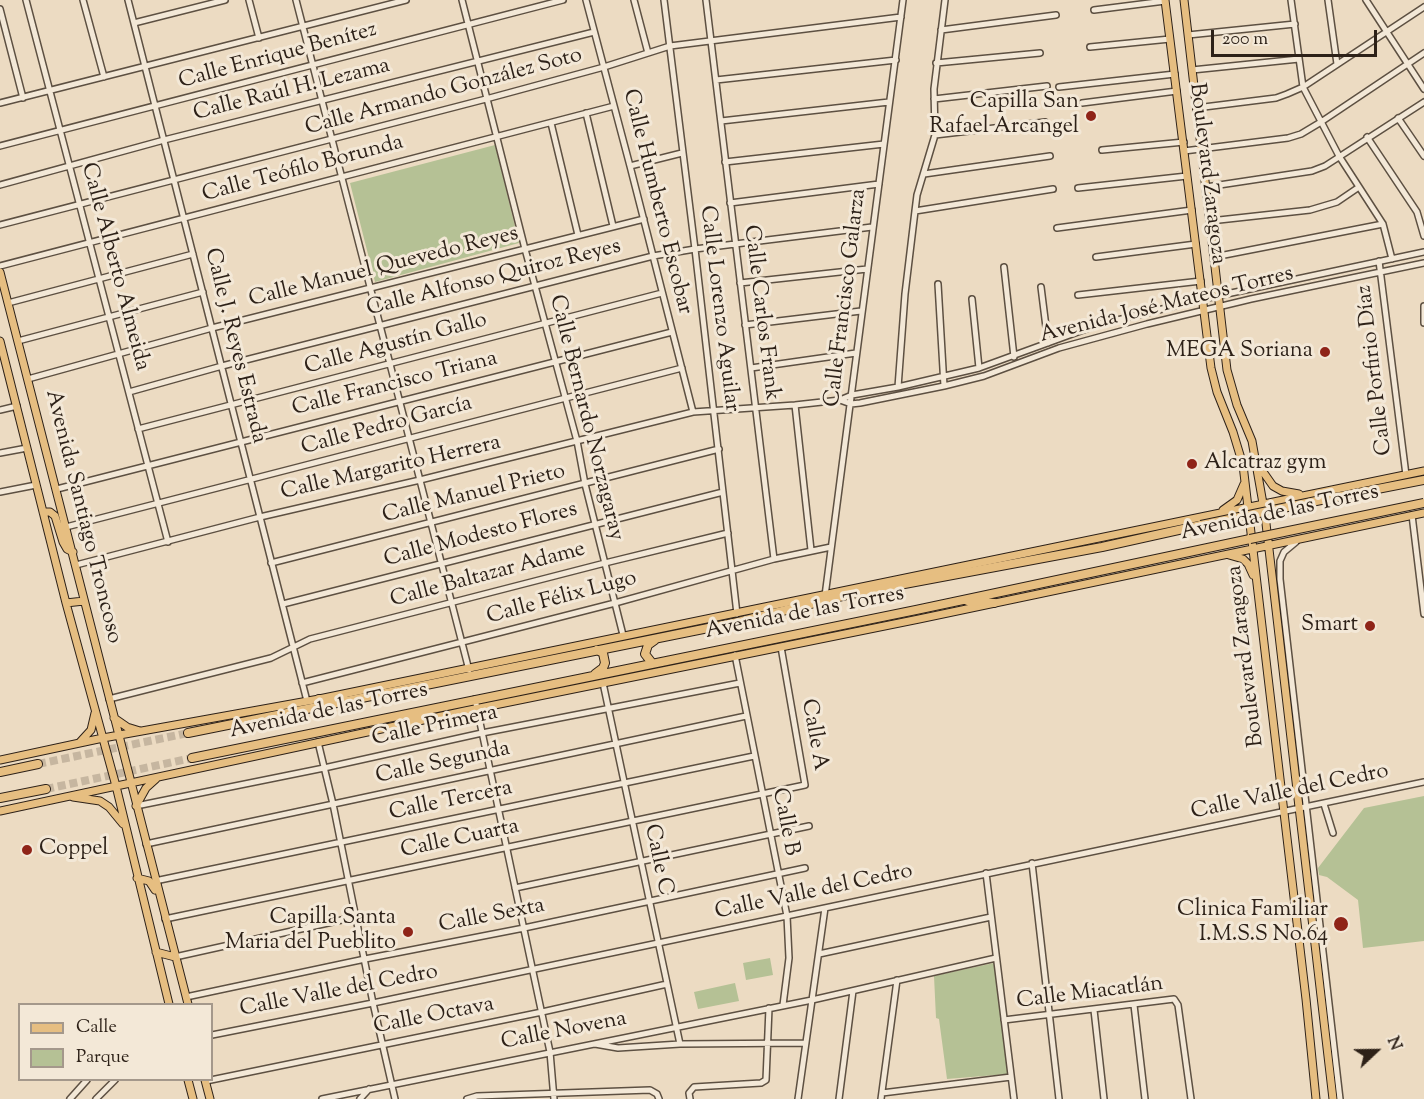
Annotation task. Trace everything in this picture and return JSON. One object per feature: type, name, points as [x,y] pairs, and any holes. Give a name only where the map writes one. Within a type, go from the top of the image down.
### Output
[{"type":"highway","name":"Avenida de las Torres","points":[[188,733],[657,638],[825,597],[1102,547],[1424,480]]},
{"type":"highway","name":"Avenida de las Torres","points":[[192,758],[433,708],[476,704],[595,675],[1424,503]]},
{"type":"highway","points":[[959,601],[994,603]]},
{"type":"highway","points":[[652,663],[647,658],[646,650],[657,638]]},
{"type":"highway","points":[[595,675],[605,663],[603,653],[597,650]]},
{"type":"highway","points":[[319,699],[359,699]]},
{"type":"highway","points":[[406,723],[433,708]]},
{"type":"highway","points":[[0,772],[38,764]]},
{"type":"highway","points":[[0,798],[46,789]]},
{"type":"main road","name":"Boulevard Zaragoza","points":[[1165,0],[1213,381],[1240,451],[1245,482],[1316,1099]]},
{"type":"main road","name":"Boulevard Zaragoza","points":[[1184,0],[1227,370],[1257,461],[1287,675],[1304,808],[1334,1098]]},
{"type":"main road","name":"Avenida Santiago Troncoso","points":[[0,272],[187,1001]]},
{"type":"main road","name":"Avenida Santiago Troncoso","points":[[0,341],[3,366],[17,406],[66,603],[116,786]]},
{"type":"main road","points":[[1257,461],[1273,486],[1289,493],[1307,495]]},
{"type":"main road","points":[[1208,515],[1424,471]]},
{"type":"main road","points":[[1208,515],[1234,504],[1245,482]]},
{"type":"main road","points":[[43,512],[51,512],[55,516],[63,543],[73,552]]},
{"type":"main road","name":"Avenida de las Torres","points":[[0,811],[406,723],[476,704],[603,683],[1424,513]]},
{"type":"main road","name":"Avenida de las Torres","points":[[825,597],[851,588],[1208,515]]},
{"type":"main road","points":[[1218,556],[1233,555],[1243,559],[1248,564],[1257,584]]},
{"type":"main road","points":[[66,603],[84,601]]},
{"type":"main road","name":"Avenida de las Torres","points":[[0,760],[103,738],[319,699],[623,635],[737,617]]},
{"type":"main road","points":[[74,745],[88,735],[96,707]]},
{"type":"main road","points":[[114,718],[127,727],[142,732]]},
{"type":"main road","points":[[136,806],[146,788],[158,777]]},
{"type":"main road","points":[[116,786],[169,1003]]},
{"type":"main road","points":[[67,796],[100,801],[117,814],[126,828]]},
{"type":"main road","points":[[137,878],[149,881],[161,904]]},
{"type":"main road","points":[[156,952],[175,957]]},
{"type":"main road","points":[[188,1081],[193,1099]]},
{"type":"main road","points":[[206,1081],[210,1099]]},
{"type":"street","name":"Calle Alberto Almeida","points":[[26,0],[168,542]]},
{"type":"street","points":[[83,0],[104,77]]},
{"type":"street","name":"Calle J. Reyes Estrada","points":[[128,0],[307,701]]},
{"type":"street","points":[[134,23],[225,0]]},
{"type":"street","points":[[249,0],[259,38]]},
{"type":"street","points":[[296,0],[471,677]]},
{"type":"street","points":[[0,103],[406,0]]},
{"type":"street","name":"Calle Bernardo Norzagaray","points":[[462,0],[525,249],[577,441],[585,484],[623,635]]},
{"type":"street","name":"Calle Enrique Benítez","points":[[0,146],[563,0]]},
{"type":"street","points":[[586,1],[593,0]]},
{"type":"street","points":[[634,0],[648,53]]},
{"type":"street","name":"Calle Lorenzo Aguilar","points":[[664,0],[719,449],[737,617]]},
{"type":"street","points":[[706,0],[712,0]]},
{"type":"street","name":"Calle Carlos Frank","points":[[706,0],[774,559]]},
{"type":"street","name":"Calle Francisco Galarza","points":[[825,597],[903,0]]},
{"type":"street","points":[[898,387],[905,294],[915,211],[935,135],[936,63],[945,0]]},
{"type":"street","points":[[1094,10],[1165,0]]},
{"type":"street","points":[[1291,0],[1303,87],[1339,156],[1383,225],[1392,259]]},
{"type":"street","points":[[1328,0],[1337,64]]},
{"type":"street","points":[[1366,0],[1424,89]]},
{"type":"street","points":[[1196,108],[1276,98],[1303,87],[1424,6],[1423,0]]},
{"type":"street","name":"Calle Humberto Escobar","points":[[586,1],[693,412]]},
{"type":"street","points":[[0,9],[23,98]]},
{"type":"street","points":[[941,30],[1056,15]]},
{"type":"street","name":"Calle Armando González Soto","points":[[0,225],[604,68],[670,46],[901,17]]},
{"type":"street","points":[[1188,35],[1295,24]]},
{"type":"street","name":"Calle Raúl H. Lezama","points":[[0,185],[164,140],[594,32]]},
{"type":"street","points":[[1090,47],[1170,39]]},
{"type":"street","points":[[936,63],[1040,53]]},
{"type":"street","points":[[1185,151],[1288,138],[1301,134],[1321,123],[1424,53]]},
{"type":"street","points":[[1192,70],[1299,59]]},
{"type":"street","points":[[716,80],[896,60]]},
{"type":"street","points":[[1059,87],[1175,74]]},
{"type":"street","points":[[934,99],[1047,86]]},
{"type":"street","points":[[1082,103],[1177,91]]},
{"type":"street","points":[[721,121],[889,102]]},
{"type":"street","points":[[1206,188],[1312,171],[1424,102]]},
{"type":"street","name":"Calle Teófilo Borunda","points":[[0,266],[614,106]]},
{"type":"street","points":[[586,113],[612,226]]},
{"type":"street","points":[[1398,118],[1424,156]]},
{"type":"street","points":[[935,135],[1045,122]]},
{"type":"street","points":[[551,123],[578,235]]},
{"type":"street","points":[[1367,137],[1417,212],[1424,236]]},
{"type":"street","points":[[1102,150],[1184,142]]},
{"type":"street","points":[[725,162],[884,144]]},
{"type":"street","points":[[630,166],[682,153]]},
{"type":"street","points":[[924,174],[1050,156]]},
{"type":"street","points":[[1078,188],[1187,176]]},
{"type":"street","points":[[730,203],[879,184]]},
{"type":"street","points":[[1210,221],[1310,210],[1337,202],[1359,187]]},
{"type":"street","points":[[915,211],[1053,189]]},
{"type":"street","points":[[1057,228],[1192,210]]},
{"type":"street","name":"Calle Manuel Quevedo Reyes","points":[[28,379],[212,328],[644,219]]},
{"type":"street","points":[[1214,258],[1383,225]]},
{"type":"street","name":"Calle Alfonso Quiroz Reyes","points":[[129,392],[222,366],[653,256],[872,227]]},
{"type":"street","points":[[1096,257],[1196,244]]},
{"type":"street","name":"Avenida José Mateos Torres","points":[[840,400],[852,395],[979,368],[1097,325],[1203,299],[1424,252]]},
{"type":"street","points":[[8,303],[193,254]]},
{"type":"street","name":"Calle Porfirio Díaz","points":[[1379,261],[1406,475]]},
{"type":"street","name":"Avenida José Mateos Torres","points":[[851,404],[962,382],[1059,348],[1220,306],[1424,263]]},
{"type":"street","points":[[1004,267],[1016,364]]},
{"type":"street","points":[[740,284],[867,269]]},
{"type":"street","points":[[1078,295],[1201,281]]},
{"type":"street","points":[[938,284],[944,386]]},
{"type":"street","points":[[1041,287],[1048,343]]},
{"type":"street","points":[[18,341],[203,292]]},
{"type":"street","name":"Calle Agustín Gallo","points":[[138,429],[662,293]]},
{"type":"street","points":[[972,299],[979,368]]},
{"type":"street","points":[[1423,309],[1424,322]]},
{"type":"street","points":[[745,325],[861,311]]},
{"type":"street","name":"Calle Francisco Triana","points":[[57,489],[672,332]]},
{"type":"street","points":[[751,368],[856,353]]},
{"type":"street","name":"Calle Pedro García","points":[[66,527],[682,368]]},
{"type":"street","points":[[960,372],[962,382]]},
{"type":"street","points":[[840,400],[851,404]]},
{"type":"street","name":"Calle Margarito Herrera","points":[[76,565],[260,517],[693,412],[840,400]]},
{"type":"street","points":[[795,405],[811,550]]},
{"type":"street","points":[[0,410],[17,406]]},
{"type":"street","points":[[0,453],[27,448]]},
{"type":"street","name":"Calle Manuel Prieto","points":[[271,563],[719,449]]},
{"type":"street","points":[[0,492],[36,485]]},
{"type":"street","name":"Calle Modesto Flores","points":[[283,604],[723,492]]},
{"type":"street","points":[[1412,515],[1421,555],[1424,614]]},
{"type":"street","name":"Calle Baltazar Adame","points":[[109,699],[270,658],[310,639],[605,562],[728,533]]},
{"type":"street","points":[[1287,675],[1280,561],[1289,546],[1299,539]]},
{"type":"street","name":"Calle Félix Lugo","points":[[302,683],[615,603],[774,559],[831,547]]},
{"type":"street","name":"Calle B","points":[[733,646],[787,916],[789,958],[783,1005]]},
{"type":"street","name":"Calle A","points":[[761,794],[805,785],[781,647]]},
{"type":"street","name":"Calle Primera","points":[[136,806],[324,768],[482,732],[740,682]]},
{"type":"street","name":"Calle C","points":[[603,683],[680,1044]]},
{"type":"street","points":[[476,704],[550,1052],[553,1097]]},
{"type":"street","name":"Calle Segunda","points":[[146,844],[746,716]]},
{"type":"street","points":[[318,742],[342,842],[373,1003],[395,1099]]},
{"type":"street","name":"Calle Tercera","points":[[155,881],[754,756]]},
{"type":"street","name":"Calle Valle del Cedro","points":[[213,1035],[1424,782]]},
{"type":"street","name":"Calle Cuarta","points":[[165,919],[761,794]]},
{"type":"street","points":[[1324,804],[1333,833]]},
{"type":"street","points":[[516,888],[809,826]]},
{"type":"street","points":[[1032,863],[1059,1099]]},
{"type":"street","name":"Calle Sexta","points":[[187,1001],[365,959],[650,902],[805,868]]},
{"type":"street","points":[[986,873],[1014,1099]]},
{"type":"street","points":[[798,1099],[825,908]]},
{"type":"street","points":[[175,957],[356,917]]},
{"type":"street","points":[[819,954],[991,917]]},
{"type":"street","name":"Calle Novena","points":[[322,1099],[812,1000],[996,958]]},
{"type":"street","points":[[897,980],[882,1096],[1011,1077]]},
{"type":"street","name":"Calle Octava","points":[[213,1079],[542,1012],[667,984]]},
{"type":"street","points":[[839,1099],[853,991]]},
{"type":"street","name":"Calle Miacatlán","points":[[1004,1020],[1174,999],[1178,1005],[1191,1099]]},
{"type":"street","points":[[1134,1005],[1145,1099]]},
{"type":"street","points":[[690,1099],[689,1093],[694,1087],[764,1082],[770,1008]]},
{"type":"street","points":[[1094,1010],[1104,1099]]},
{"type":"street","points":[[592,1043],[603,1047],[618,1048],[680,1044],[806,1043]]},
{"type":"street","points":[[70,1099],[86,1081]]},
{"type":"street","points":[[96,1099],[114,1081]]},
{"type":"street","points":[[360,1099],[369,1089]]},
{"type":"street","points":[[467,1099],[477,1096],[553,1097],[650,1090],[658,1096]]},
{"type":"green space","points":[[495,145],[519,243],[375,282],[350,183]]},
{"type":"green space","points":[[1424,796],[1424,941],[1363,948],[1358,900],[1327,877],[1319,875],[1318,868],[1364,808]]},
{"type":"green space","points":[[770,958],[773,975],[746,980],[743,963]]},
{"type":"green space","points":[[994,963],[1008,1074],[947,1079],[939,1019],[936,1018],[934,976]]},
{"type":"green space","points":[[735,983],[739,1001],[698,1009],[694,992]]},
{"type":"tunnel","points":[[38,764],[188,733]]},
{"type":"tunnel","points":[[46,789],[192,758]]},
{"type":"place","name":"Capilla San Rafael Arcangel","points":[[1091,116]]},
{"type":"place","name":"MEGA Soriana","points":[[1325,352]]},
{"type":"place","name":"Alcatraz gym","points":[[1192,464]]},
{"type":"place","name":"Smart","points":[[1370,626]]},
{"type":"place","name":"Coppel","points":[[27,850]]},
{"type":"place","name":"Clinica Familiar I.M.S.S No.64","points":[[1341,924]]},
{"type":"place","name":"Capilla Santa Maria del Pueblito","points":[[408,932]]}]
